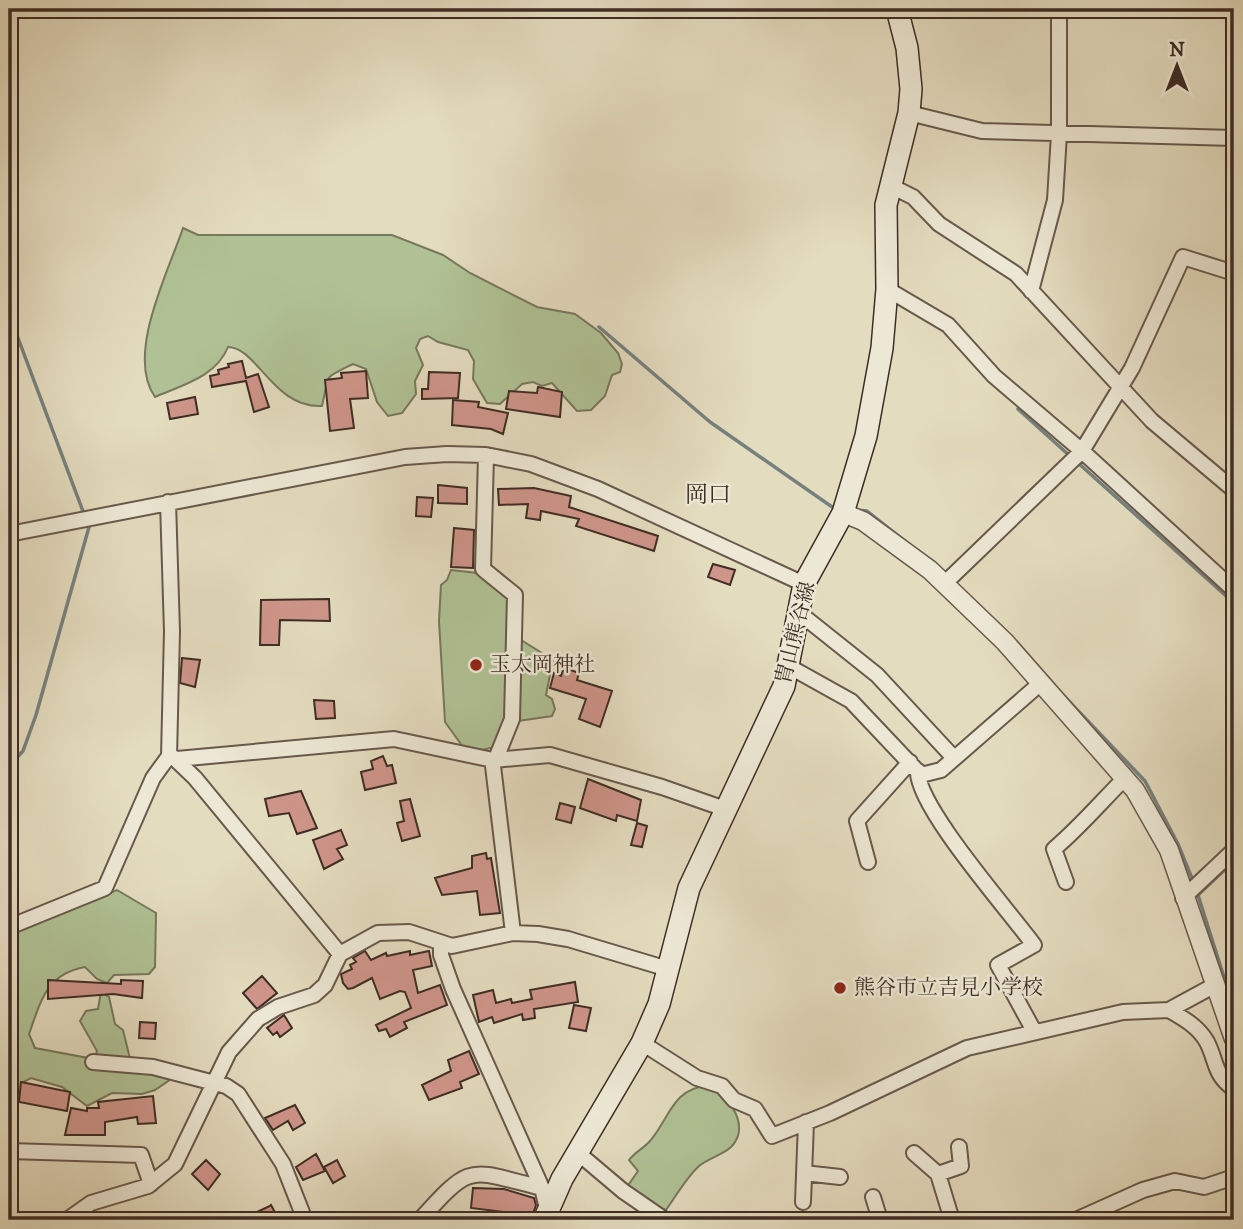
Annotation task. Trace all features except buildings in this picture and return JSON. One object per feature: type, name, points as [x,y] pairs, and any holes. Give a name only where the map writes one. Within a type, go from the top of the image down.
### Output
[{"type":"main road","name":"胄山熊谷線","points":[[544,1206],[642,1043],[659,1004],[689,888],[769,720],[790,667],[804,584],[844,508],[866,436],[882,348],[887,289],[886,205],[909,114],[910,67],[897,9]]},
{"type":"street","points":[[1031,292],[1055,200],[1059,134],[1059,9]]},
{"type":"street","points":[[909,114],[982,131],[1234,138]]},
{"type":"street","points":[[889,185],[913,197],[939,224],[1016,275],[1152,421],[1234,490]]},
{"type":"street","points":[[944,584],[1082,451],[1120,388],[1183,257],[1234,273]]},
{"type":"street","points":[[887,289],[948,325],[994,376],[1082,451],[1234,590]]},
{"type":"street","points":[[9,534],[405,457],[447,453],[486,455],[531,464],[598,489],[804,584]]},
{"type":"street","points":[[486,455],[483,569],[515,595],[512,719],[493,760],[513,933]]},
{"type":"street","points":[[168,502],[173,757],[340,954]]},
{"type":"street","points":[[844,508],[944,584],[1041,682],[1125,778],[1151,813],[1169,850],[1183,898],[1234,1039]]},
{"type":"street","points":[[798,612],[877,674],[954,758]]},
{"type":"street","points":[[790,667],[851,701],[922,775],[942,770],[1041,682]]},
{"type":"street","points":[[9,927],[105,888],[153,778],[173,757],[394,739],[493,760],[550,755],[662,787],[725,809]]},
{"type":"street","points":[[869,862],[857,821],[914,767]]},
{"type":"street","points":[[914,767],[924,793],[957,848],[998,896],[1034,945],[998,965],[1034,1031]]},
{"type":"street","points":[[1066,882],[1055,849],[1084,823],[1093,809],[1125,778]]},
{"type":"street","points":[[1183,898],[1234,850]]},
{"type":"street","points":[[67,1220],[82,1215],[91,1203],[151,1184],[175,1164],[229,1052],[258,1019],[278,1007],[314,995],[325,985],[340,954],[378,933],[409,932],[452,946],[513,933],[568,939],[668,969]]},
{"type":"street","points":[[441,944],[441,955],[453,989],[544,1206]]},
{"type":"street","points":[[642,1043],[697,1078],[722,1086],[734,1100],[755,1109],[772,1136],[967,1048],[1124,1012],[1168,1010],[1215,985]]},
{"type":"street","points":[[1168,1010],[1191,1023],[1206,1041],[1221,1079],[1234,1089]]},
{"type":"street","points":[[93,1062],[153,1067],[226,1086],[238,1094],[283,1164],[305,1220]]},
{"type":"street","points":[[803,1202],[806,1122]]},
{"type":"street","points":[[938,1174],[961,1166],[959,1147]]},
{"type":"street","points":[[9,1151],[141,1155],[151,1184]]},
{"type":"street","points":[[578,1153],[623,1191],[665,1220]]},
{"type":"street","points":[[914,1153],[938,1174],[953,1220]]},
{"type":"street","points":[[420,1220],[449,1187],[462,1177],[477,1172],[544,1206]]},
{"type":"street","points":[[804,1173],[840,1177]]},
{"type":"street","points":[[1076,1220],[1143,1190],[1174,1181],[1204,1187],[1234,1177]]},
{"type":"street","points":[[873,1197],[880,1220]]},
{"type":"green space","points":[[183,228],[198,235],[392,235],[443,255],[470,273],[537,307],[575,314],[601,333],[618,353],[622,364],[620,372],[612,375],[605,396],[591,410],[577,411],[552,383],[542,386],[533,382],[522,384],[500,404],[487,403],[473,379],[474,361],[468,350],[438,342],[428,336],[420,339],[416,348],[423,365],[415,381],[416,394],[402,413],[388,416],[377,402],[366,369],[353,364],[328,379],[322,406],[305,404],[279,389],[248,357],[228,347],[223,357],[207,373],[155,397],[147,379],[147,336],[152,312]]},
{"type":"green space","points":[[451,570],[478,573],[508,595],[510,633],[553,660],[546,695],[552,699],[555,709],[552,716],[504,723],[495,747],[478,751],[463,747],[445,722],[439,621],[441,585],[447,580]]},
{"type":"green space","points":[[117,890],[156,913],[155,967],[149,974],[114,975],[107,983],[97,979],[85,967],[61,976],[42,1000],[29,1034],[35,1048],[94,1059],[97,1051],[80,1021],[86,1011],[98,1009],[101,992],[109,997],[115,1024],[123,1030],[132,1067],[167,1075],[171,1079],[155,1090],[142,1094],[112,1093],[87,1106],[62,1087],[31,1078],[21,1083],[23,1096],[16,1104],[9,1099],[9,935]]},
{"type":"green space","points":[[707,1086],[721,1094],[733,1108],[739,1125],[738,1134],[732,1146],[694,1171],[666,1210],[627,1187],[638,1171],[629,1160],[650,1141],[679,1098],[686,1092]]},
{"type":"waterway","points":[[9,314],[84,514]]},
{"type":"waterway","points":[[599,327],[710,422],[835,509]]},
{"type":"waterway","points":[[1018,409],[1071,457]]},
{"type":"waterway","points":[[1077,462],[1234,603]]},
{"type":"waterway","points":[[856,510],[867,511],[905,541]]},
{"type":"waterway","points":[[9,766],[23,751],[36,715],[89,527],[87,521]]},
{"type":"waterway","points":[[1063,695],[1145,781],[1178,844],[1193,881]]},
{"type":"waterway","points":[[1198,895],[1234,861]]},
{"type":"waterway","points":[[1197,892],[1234,1009]]},
{"type":"place","name":"玉太岡神社","points":[[476,665]]},
{"type":"place","name":"熊谷市立吉見小学校","points":[[840,988]]},
{"type":"district","name":"岡口","points":[[708,495]]}]
